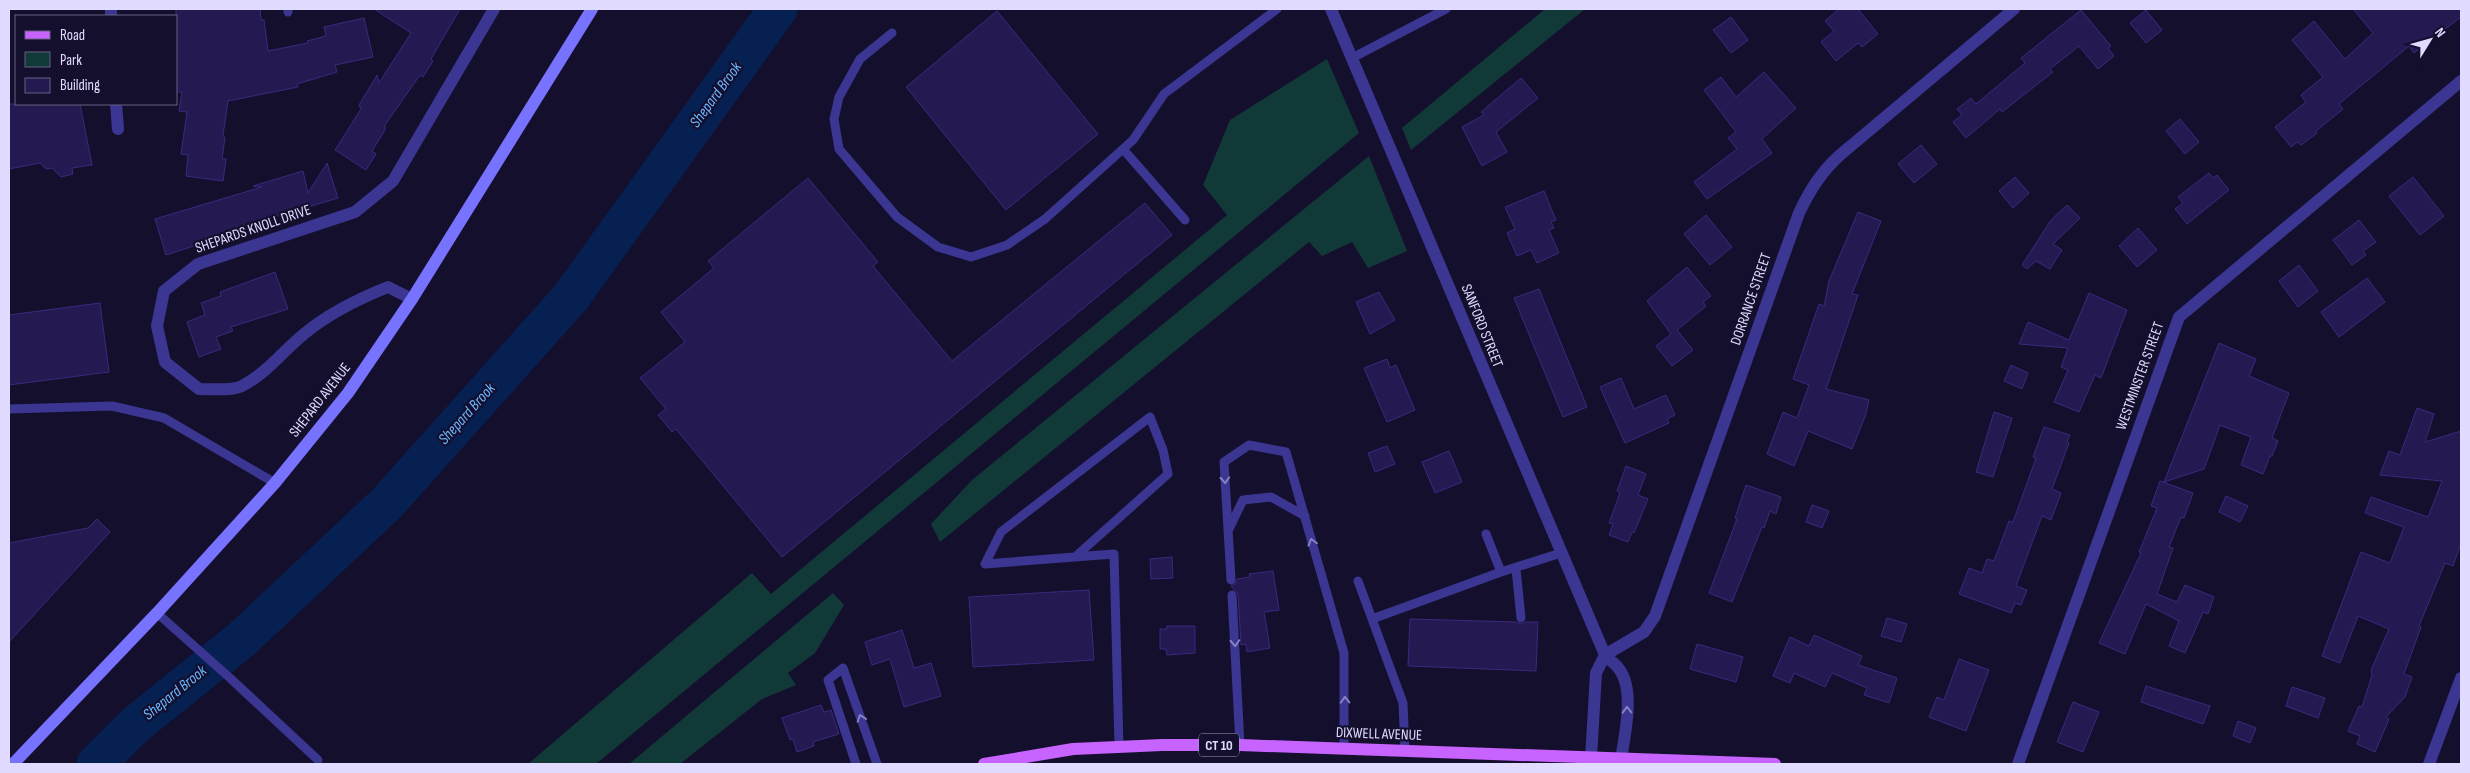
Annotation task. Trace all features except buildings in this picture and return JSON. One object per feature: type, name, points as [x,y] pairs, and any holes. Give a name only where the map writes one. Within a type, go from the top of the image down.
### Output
[{"type":"main road","name":"SHEPARD AVENUE","points":[[13,764],[157,613],[275,482],[348,393],[412,299],[592,9]]},
{"type":"main road","name":"DIXWELL AVENUE","points":[[984,764],[1073,749],[1240,745],[1405,751],[1591,761],[1774,764]]},
{"type":"street","name":"SHEPARDS KNOLL DRIVE","points":[[412,299],[388,287],[364,297],[333,313],[303,334],[278,360],[240,387],[200,389],[165,362],[157,326],[164,291],[198,264],[355,212],[393,181],[494,9]]},
{"type":"street","name":"SANFORD STREET","points":[[1331,9],[1605,655],[1620,669],[1625,681],[1627,719],[1621,762]]},
{"type":"street","name":"DORRANCE STREET","points":[[1605,655],[1644,632],[1655,616],[1799,213],[1810,188],[1835,160],[2014,9]]},
{"type":"street","name":"WESTMINSTER STREET","points":[[2018,764],[2178,317],[2461,81]]},
{"type":"street","points":[[116,105],[118,129]]},
{"type":"street","points":[[1591,761],[1596,673],[1605,655]]},
{"type":"street","points":[[2429,764],[2461,678]]},
{"type":"lane","points":[[892,33],[860,59],[839,97],[834,119],[839,149],[897,216],[938,247],[971,257],[1007,245],[1045,219],[1133,140],[1164,94],[1277,9]]},
{"type":"lane","points":[[1352,58],[1446,9]]},
{"type":"lane","points":[[1123,149],[1185,220]]},
{"type":"lane","points":[[9,409],[112,406],[164,418],[275,482]]},
{"type":"lane","points":[[1075,557],[1168,474],[1163,450],[1150,416],[1001,532],[985,564],[1114,554],[1119,747]]},
{"type":"lane","points":[[1230,580],[1224,462],[1249,445],[1286,452],[1344,654],[1344,749]]},
{"type":"lane","points":[[1228,531],[1243,500],[1271,497],[1305,516]]},
{"type":"lane","points":[[1486,534],[1501,572]]},
{"type":"lane","points":[[1372,619],[1561,552]]},
{"type":"lane","points":[[1516,569],[1521,618]]},
{"type":"lane","points":[[1358,581],[1403,703],[1405,751]]},
{"type":"lane","points":[[1232,594],[1240,745]]},
{"type":"lane","points":[[157,613],[318,760]]},
{"type":"lane","points":[[856,764],[828,680],[843,668],[877,764]]},
{"type":"green space","points":[[1545,9],[1585,9],[1411,150],[1402,128]]},
{"type":"green space","points":[[1327,59],[1359,133],[596,764],[528,764],[752,573],[771,594],[1227,215],[1203,185],[1230,120]]},
{"type":"green space","points":[[1369,156],[1407,251],[1368,268],[1352,242],[1322,256],[1309,242],[940,542],[931,524],[972,480]]},
{"type":"green space","points":[[833,593],[844,605],[815,653],[788,673],[796,685],[762,699],[680,764],[629,764]]},
{"type":"waterway","name":"Shepard Brook","points":[[96,764],[135,725],[242,639],[387,503],[571,297],[778,9]]}]
